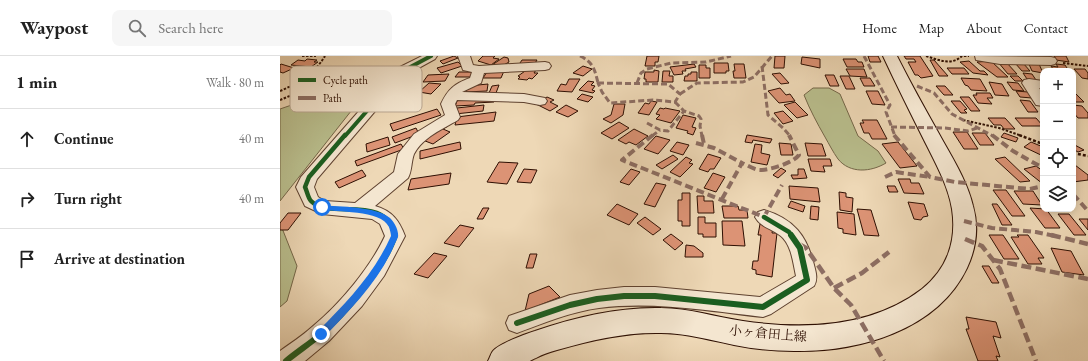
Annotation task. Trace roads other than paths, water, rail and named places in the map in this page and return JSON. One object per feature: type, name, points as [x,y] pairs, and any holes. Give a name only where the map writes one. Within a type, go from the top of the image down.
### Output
[{"type":"main road","name":"小ヶ倉田上線","points":[[503,361],[528,347],[582,330],[640,321],[682,321],[743,334],[790,338],[849,334],[879,326],[911,312],[927,301],[947,281],[956,266],[965,238],[963,210],[960,194],[890,56]]},
{"type":"street","points":[[412,66],[431,56]]},
{"type":"street","points":[[464,56],[467,67],[479,70],[545,66]]},
{"type":"street","points":[[980,57],[1048,64]]},
{"type":"street","points":[[452,88],[476,80],[479,70]]},
{"type":"street","points":[[1040,85],[1029,84],[1040,100]]},
{"type":"street","points":[[359,210],[402,174],[406,154],[419,137],[453,117],[448,104],[452,88]]},
{"type":"street","points":[[452,88],[540,101]]},
{"type":"street","points":[[286,361],[321,334],[354,299],[387,253],[395,236],[392,226],[386,219],[376,213],[322,207],[311,201],[305,187],[309,177],[366,112]]},
{"type":"street","points":[[517,323],[570,305],[597,299],[624,296],[655,296],[763,306],[807,280],[800,248],[789,232],[764,217]]}]
